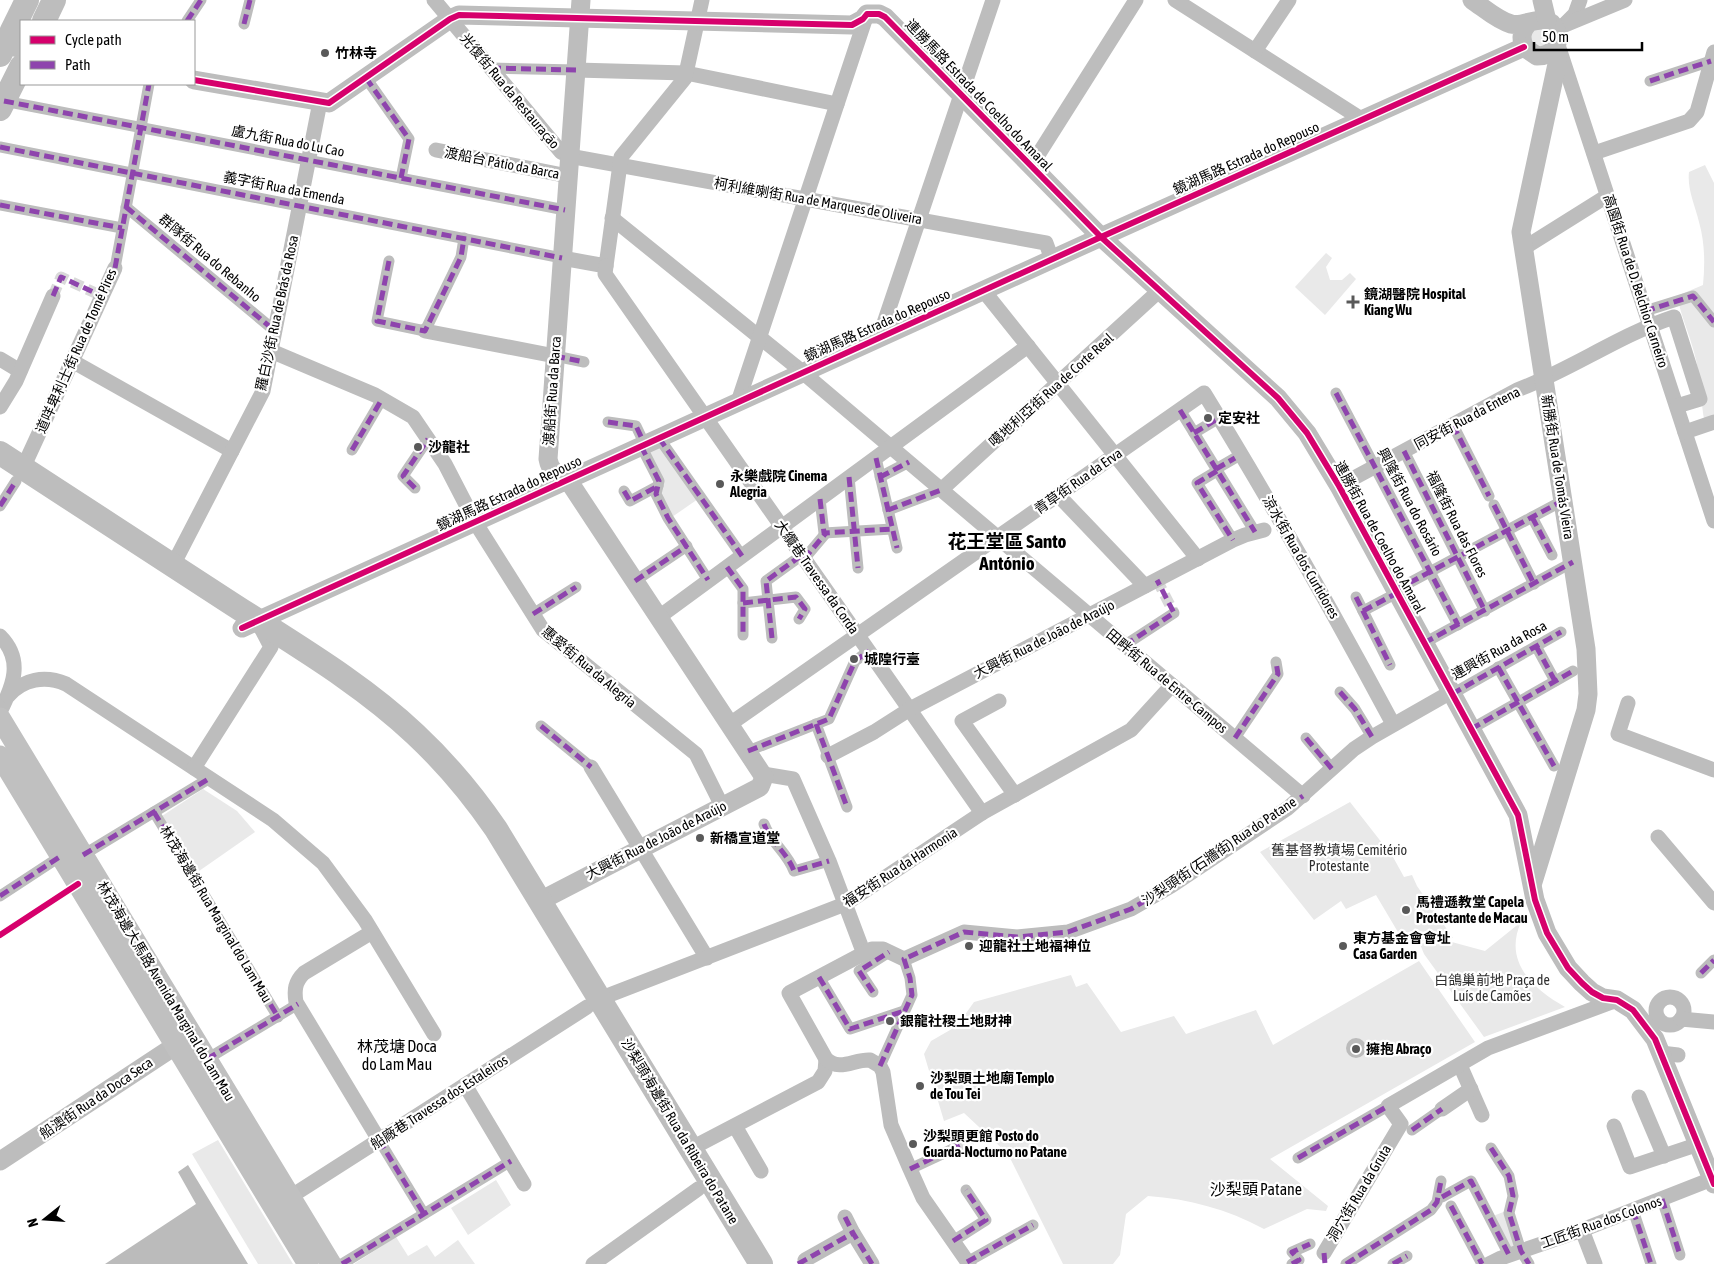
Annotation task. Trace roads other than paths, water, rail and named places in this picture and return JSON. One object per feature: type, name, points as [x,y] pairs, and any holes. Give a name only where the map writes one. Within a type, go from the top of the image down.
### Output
[{"type":"main road","points":[[7,47],[27,0]]},
{"type":"main road","points":[[44,20],[54,0]]},
{"type":"main road","points":[[2,105],[20,69]]},
{"type":"main road","points":[[0,453],[13,474],[250,625],[378,702],[414,733],[474,797],[533,904],[593,1003]]},
{"type":"main road","points":[[13,474],[173,565],[250,625],[271,647],[364,711],[404,743],[461,805],[533,904]]},
{"type":"main road","name":"林茂海邊大馬路 Avenida Marginal do Lam Mau","points":[[0,718],[83,855],[113,924]]},
{"type":"main road","name":"林茂海邊大馬路 Avenida Marginal do Lam Mau","points":[[0,756],[61,856],[113,924],[184,1040],[327,1263]]},
{"type":"main road","name":"沙梨頭海邊街 Rua da Ribeira do Patane","points":[[593,1003],[690,1149],[761,1264]]},
{"type":"main road","name":"沙梨頭海邊街 Rua da Ribeira do Patane","points":[[593,1003],[698,1189],[743,1264]]},
{"type":"main road","name":"林茂海邊大馬路 Avenida Marginal do Lam Mau","points":[[184,1040],[207,1060],[290,1197],[327,1263]]},
{"type":"street","points":[[188,20],[201,0]]},
{"type":"street","points":[[244,24],[250,0]]},
{"type":"street","name":"光復街 Rua da Restauração","points":[[441,0],[450,19],[561,152],[569,156]]},
{"type":"street","points":[[562,258],[606,266],[621,157],[685,78],[702,0]]},
{"type":"street","points":[[879,338],[993,0]]},
{"type":"street","points":[[1031,166],[1136,0]]},
{"type":"street","points":[[1175,0],[1363,120]]},
{"type":"street","points":[[1255,51],[1289,0]]},
{"type":"street","points":[[1472,0],[1514,24],[1550,31],[1572,19],[1580,0]]},
{"type":"street","name":"新勝街 Rua de Tomás Vieira","points":[[1532,884],[1586,710],[1588,694],[1586,649],[1522,227],[1557,64],[1542,0]]},
{"type":"street","points":[[1550,31],[1549,54],[1540,56],[1532,54],[1524,47],[1522,32],[1550,31],[1625,0]]},
{"type":"street","points":[[195,80],[320,102],[332,102],[450,19],[460,15],[580,9],[698,21],[852,25],[863,19],[869,7]]},
{"type":"street","points":[[738,402],[869,7]]},
{"type":"street","name":"連勝馬路 Estrada de Coelho do Amaral","points":[[869,7],[884,17],[1101,237]]},
{"type":"street","name":"渡船街 Rua da Barca","points":[[580,9],[548,459],[553,472],[568,480],[763,774]]},
{"type":"street","points":[[1494,61],[1504,52],[1508,40],[1506,27],[1498,16]]},
{"type":"street","name":"高園街 Rua de D. Belchior Carneiro","points":[[1550,31],[1594,153],[1714,521]]},
{"type":"street","name":"鏡湖馬路 Estrada do Repouso","points":[[250,625],[983,290],[1524,47]]},
{"type":"street","points":[[1594,153],[1689,121],[1697,112],[1713,57]]},
{"type":"street","points":[[1650,81],[1713,57]]},
{"type":"street","points":[[491,68],[686,73],[837,104]]},
{"type":"street","points":[[366,78],[409,139],[401,178]]},
{"type":"street","name":"道咩卑利士街 Rua de Tomé Pires","points":[[13,474],[72,362],[114,268],[149,85]]},
{"type":"street","name":"羅白沙街 Rua de Brás da Rosa","points":[[173,565],[263,391],[320,102]]},
{"type":"street","name":"盧九街 Rua do Lu Cao","points":[[2,105],[141,128],[566,210]]},
{"type":"street","name":"義字街 Rua da Emenda","points":[[0,147],[562,258]]},
{"type":"street","name":"渡船台 Pátio da Barca","points":[[436,150],[568,176]]},
{"type":"street","name":"柯利維喇街 Rua de Marques de Oliveira","points":[[569,156],[1046,243],[1050,250],[1046,262]]},
{"type":"street","points":[[1524,248],[1608,196]]},
{"type":"street","points":[[0,205],[122,228]]},
{"type":"street","name":"群隊街 Rua do Rebanho","points":[[126,207],[275,331]]},
{"type":"street","name":"田畔街 Rua de Entre-Campos","points":[[612,218],[760,337],[1303,796]]},
{"type":"street","name":"連勝街 Rua de Coelho do Amaral","points":[[1101,237],[1246,368],[1293,415],[1339,486],[1518,815],[1538,913],[1547,933],[1568,968],[1592,992],[1603,998],[1621,1003]]},
{"type":"street","points":[[425,331],[461,257],[464,238]]},
{"type":"street","points":[[389,261],[377,322],[584,362]]},
{"type":"street","name":"大纜巷 Travessa da Corda","points":[[606,266],[605,274],[982,813]]},
{"type":"street","points":[[983,290],[1198,559]]},
{"type":"street","name":"噶地利亞街 Rua de Corte Real","points":[[942,490],[1160,290]]},
{"type":"street","points":[[0,407],[20,371],[53,296]]},
{"type":"street","points":[[1648,318],[1693,296],[1714,322]]},
{"type":"street","name":"同安街 Rua da Entena","points":[[1339,486],[1517,390],[1544,380],[1648,318],[1674,317],[1700,399],[1676,406]]},
{"type":"street","points":[[659,617],[1028,346]]},
{"type":"street","name":"惠愛街 Rua da Alegria","points":[[271,351],[382,399],[413,417],[445,464],[474,522],[543,630],[696,754],[722,806]]},
{"type":"street","points":[[0,359],[20,371]]},
{"type":"street","points":[[72,362],[232,451]]},
{"type":"street","name":"青草街 Rua da Erva","points":[[730,724],[1204,393]]},
{"type":"street","name":"涼水街 Rua dos Curtidores","points":[[1204,393],[1327,600],[1393,724]]},
{"type":"street","name":"興隆街 Rua do Rosário","points":[[1336,393],[1458,625]]},
{"type":"street","points":[[352,450],[382,399]]},
{"type":"street","points":[[1180,410],[1217,470],[1259,531]]},
{"type":"street","points":[[1194,433],[1219,418]]},
{"type":"street","points":[[608,422],[636,426],[742,556]]},
{"type":"street","points":[[1685,432],[1714,422]]},
{"type":"street","points":[[1453,425],[1534,584]]},
{"type":"street","points":[[415,488],[402,476],[428,439]]},
{"type":"street","points":[[648,443],[659,481],[656,494],[708,580]]},
{"type":"street","name":"福隆街 Rua das Flores","points":[[1404,451],[1484,610]]},
{"type":"street","points":[[876,458],[897,548]]},
{"type":"street","points":[[1234,540],[1197,483],[1235,458]]},
{"type":"street","points":[[880,477],[909,462]]},
{"type":"street","points":[[0,506],[13,474]]},
{"type":"street","points":[[849,477],[858,568]]},
{"type":"street","points":[[624,490],[630,501],[658,486]]},
{"type":"street","points":[[888,510],[942,490]]},
{"type":"street","points":[[1058,495],[1145,586]]},
{"type":"street","points":[[820,499],[824,533],[826,533]]},
{"type":"street","points":[[1363,611],[1457,557],[1564,500]]},
{"type":"street","points":[[1532,517],[1552,556]]},
{"type":"street","points":[[772,638],[766,581],[803,557],[826,533],[892,529]]},
{"type":"street","name":"大興街 Rua de João de Araújo","points":[[828,756],[874,732],[910,709],[1145,586],[1234,540],[1259,531]]},
{"type":"street","points":[[635,581],[687,546]]},
{"type":"street","points":[[1424,643],[1573,562]]},
{"type":"street","points":[[727,567],[743,590],[743,635]]},
{"type":"street","points":[[533,614],[576,587]]},
{"type":"street","points":[[743,603],[796,597],[805,610],[799,619]]},
{"type":"street","points":[[1356,597],[1390,666]]},
{"type":"street","points":[[1125,645],[1174,613]]},
{"type":"street","name":"連興街 Rua da Rosa","points":[[1451,693],[1560,632]]},
{"type":"street","points":[[0,636],[9,646],[15,665],[14,681],[0,712]]},
{"type":"street","points":[[1536,646],[1555,681]]},
{"type":"street","points":[[194,768],[271,647]]},
{"type":"street","points":[[748,751],[829,719],[855,661],[869,651]]},
{"type":"street","points":[[1235,738],[1278,674],[1276,662]]},
{"type":"street","points":[[1498,668],[1554,766]]},
{"type":"street","points":[[1471,729],[1573,671]]},
{"type":"street","points":[[8,696],[16,688],[31,681],[46,679],[62,682],[273,820],[322,863],[372,932],[434,1034]]},
{"type":"street","name":"福安街 Rua da Harmonia","points":[[593,1003],[845,904],[982,813],[1131,730],[1172,685]]},
{"type":"street","points":[[1340,692],[1355,709],[1372,737]]},
{"type":"street","name":"沙梨頭街 (石牆街) Rua do Patane","points":[[904,959],[964,932],[1017,936],[1068,932],[1131,909],[1171,886],[1288,808],[1372,737],[1451,693]]},
{"type":"street","points":[[999,700],[962,722],[1015,795]]},
{"type":"street","points":[[1628,703],[1618,734],[1714,770]]},
{"type":"street","points":[[816,724],[847,807]]},
{"type":"street","points":[[541,726],[591,767],[707,958]]},
{"type":"street","points":[[1306,738],[1332,769]]},
{"type":"street","points":[[763,774],[793,779],[829,861],[864,954]]},
{"type":"street","name":"大興街 Rua de João de Araújo","points":[[533,904],[760,786],[764,781],[763,774]]},
{"type":"street","points":[[83,855],[210,778]]},
{"type":"street","name":"林茂海邊街 Rua Marginal do Lam Mau","points":[[154,812],[278,1017]]},
{"type":"street","points":[[1518,815],[1533,820],[1552,818]]},
{"type":"street","points":[[764,824],[769,838],[789,857],[794,871],[829,861]]},
{"type":"street","points":[[1658,837],[1714,903]]},
{"type":"street","points":[[0,896],[61,856]]},
{"type":"street","points":[[372,932],[304,974],[295,986],[297,1003],[424,1214]]},
{"type":"street","points":[[878,1064],[912,992],[904,959],[883,949],[872,949],[789,992],[826,1059],[835,1065],[850,1064],[864,1060],[878,1064],[883,1072],[891,1125],[923,1198],[968,1263],[1033,1225]]},
{"type":"street","points":[[873,992],[859,971],[889,952]]},
{"type":"street","points":[[1701,973],[1714,960]]},
{"type":"street","points":[[819,977],[850,1029],[904,1011]]},
{"type":"street","points":[[1656,1008],[1666,998],[1676,999],[1683,1006],[1684,1013],[1681,1020]]},
{"type":"street","points":[[207,1060],[278,1017],[297,1003]]},
{"type":"street","name":"船廠巷 Travessa dos Estaleiros","points":[[290,1197],[593,1003]]},
{"type":"street","points":[[1621,1003],[1633,1010],[1649,1032],[1669,1054],[1713,1182]]},
{"type":"street","points":[[1298,1158],[1488,1048],[1621,1003],[1656,1008]]},
{"type":"street","points":[[1656,1008],[1658,1018],[1662,1023],[1672,1025],[1681,1020],[1714,1022]]},
{"type":"street","name":"船澳街 Rua da Doca Seca","points":[[0,1161],[184,1040]]},
{"type":"street","points":[[690,1149],[818,1082],[826,1071],[826,1059]]},
{"type":"street","points":[[1460,1064],[1482,1115]]},
{"type":"street","points":[[465,1085],[524,1184]]},
{"type":"street","name":"洞穴街 Rua da Gruta","points":[[1324,1258],[1406,1127],[1442,1109],[1471,1089]]},
{"type":"street","points":[[1639,1097],[1664,1156]]},
{"type":"street","points":[[1388,1106],[1406,1127]]},
{"type":"street","points":[[735,1126],[761,1171]]},
{"type":"street","points":[[1614,1126],[1630,1168],[1699,1144]]},
{"type":"street","points":[[910,1169],[955,1148]]},
{"type":"street","points":[[1492,1148],[1510,1176],[1513,1196],[1509,1213],[1520,1257]]},
{"type":"street","points":[[327,1263],[424,1214],[511,1161]]},
{"type":"street","points":[[1440,1195],[1471,1181],[1520,1257]]},
{"type":"street","points":[[1346,1264],[1431,1210],[1440,1195],[1441,1182]]},
{"type":"street","name":"工匠街 Rua dos Colonos","points":[[1489,1264],[1520,1257],[1633,1210],[1713,1182]]},
{"type":"street","name":"沙梨頭海邊街 Rua da Ribeira do Patane","points":[[593,1264],[698,1189]]},
{"type":"street","points":[[953,1241],[986,1220],[966,1190]]},
{"type":"street","points":[[1662,1199],[1680,1255]]},
{"type":"street","points":[[1451,1206],[1482,1264]]},
{"type":"street","points":[[1633,1210],[1651,1264]]},
{"type":"street","points":[[845,1217],[872,1264]]},
{"type":"street","points":[[1582,1230],[1595,1264]]},
{"type":"street","points":[[804,1260],[853,1233]]},
{"type":"street","points":[[1292,1264],[1299,1260],[1292,1252],[1310,1244]]},
{"type":"street","points":[[1393,1264],[1407,1256]]},
{"type":"tunnel","points":[[53,296],[61,277],[102,296]]},
{"type":"tunnel","points":[[1157,580],[1174,613]]},
{"type":"tunnel","points":[[955,1148],[972,1139]]},
{"type":"place","name":"竹林寺","points":[[325,53]]},
{"type":"place","name":"鏡湖醫院 Hospital Kiang Wu","points":[[1353,302]]},
{"type":"place","name":"定安社","points":[[1208,418]]},
{"type":"place","name":"沙龍社","points":[[418,447]]},
{"type":"place","name":"永樂戲院 Cinema Alegria","points":[[720,484]]},
{"type":"place","name":"城隍行臺","points":[[854,659]]},
{"type":"place","name":"新橋宣道堂","points":[[700,838]]},
{"type":"place","name":"馬禮遜教堂 Capela Protestante de Macau","points":[[1406,910]]},
{"type":"place","name":"迎龍社土地福神位","points":[[969,946]]},
{"type":"place","name":"東方基金會會址 Casa Garden","points":[[1343,946]]},
{"type":"place","name":"銀龍社稷土地財神","points":[[890,1021]]},
{"type":"place","name":"擁抱 Abraço","points":[[1356,1049]]},
{"type":"place","name":"沙梨頭土地廟 Templo de Tou Tei","points":[[920,1086]]},
{"type":"place","name":"沙梨頭更館 Posto do Guarda-Nocturno no Patane","points":[[913,1144]]},
{"type":"district","name":"花王堂區 Santo António","points":[[1007,552]]},
{"type":"district","name":"林茂塘 Doca do Lam Mau","points":[[397,1055]]},
{"type":"district","name":"沙梨頭 Patane","points":[[1256,1189]]},
{"type":"park label","name":"舊基督教墳場 Cemitério Protestante","points":[[1339,858]]},
{"type":"park label","name":"白鴿巢前地 Praça de Luís de Camões","points":[[1492,988]]}]
